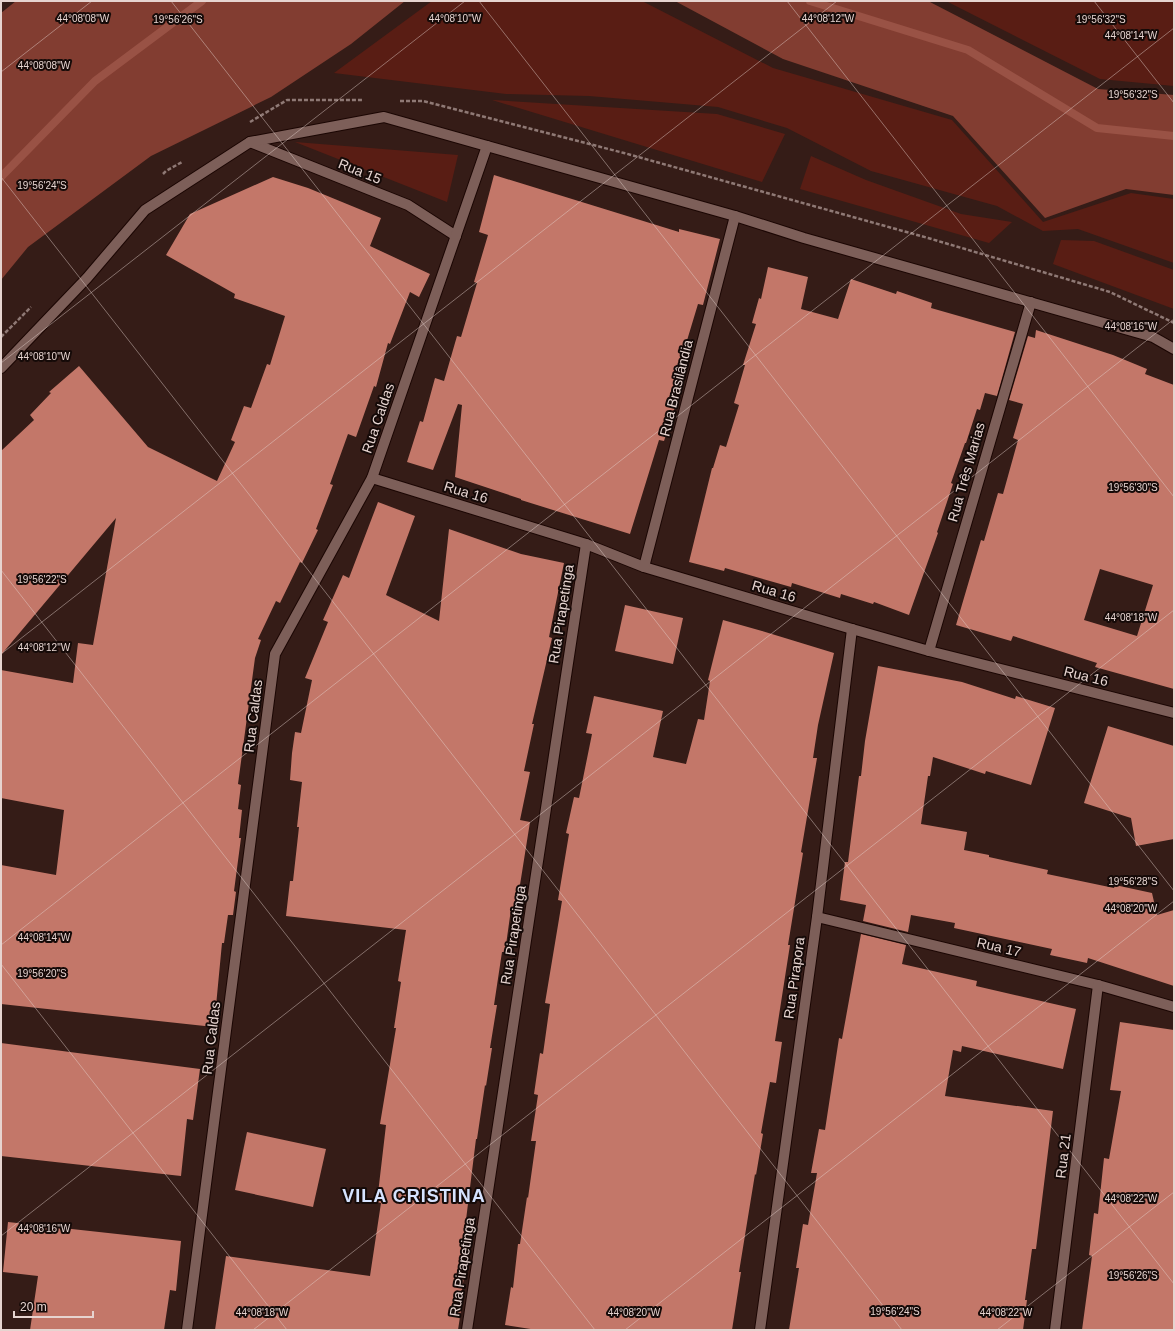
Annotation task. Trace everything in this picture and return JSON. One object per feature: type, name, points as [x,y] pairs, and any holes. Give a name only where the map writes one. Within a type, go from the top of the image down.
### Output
[{"type":"street","points":[[1,368],[87,278],[145,210],[250,142],[384,117],[1153,337],[1174,349]]},
{"type":"street","name":"Rua 15","points":[[250,142],[408,205],[456,236]]},
{"type":"street","name":"Rua Caldas","points":[[187,1330],[275,654],[372,478],[488,146]]},
{"type":"street","name":"Rua Brasilândia","points":[[644,568],[734,216]]},
{"type":"street","name":"Rua Três Marias","points":[[929,651],[1031,302]]},
{"type":"street","name":"Rua 16","points":[[372,478],[586,544],[644,568],[852,629],[929,651],[1174,713]]},
{"type":"street","name":"Rua Pirapetinga","points":[[467,1330],[586,544]]},
{"type":"street","name":"Rua Pirapora","points":[[760,1330],[817,917],[852,629]]},
{"type":"street","name":"Rua 17","points":[[817,917],[1098,985],[1174,1007]]},
{"type":"street","name":"Rua 21","points":[[1055,1330],[1098,985]]},
{"type":"path","points":[[247,124],[287,100],[370,100]]},
{"type":"path","points":[[393,100],[423,101],[624,153],[920,236],[1110,292],[1174,323]]},
{"type":"path","points":[[161,176],[166,171],[186,159]]},
{"type":"path","points":[[1,338],[32,306]]},
{"type":"shaded area","points":[[16,1],[405,1],[351,44],[271,97],[151,156],[28,247],[1,280],[1,13]]},
{"type":"shaded area","points":[[432,1],[642,1],[773,68],[952,120],[1043,222],[1131,193],[1174,199],[1174,263],[1078,229],[1043,231],[997,206],[871,171],[787,128],[718,107],[589,96],[506,94],[334,73]]},
{"type":"shaded area","points":[[675,1],[928,1],[1098,89],[1174,95],[1174,195],[1126,189],[1045,218],[953,116],[783,59]]},
{"type":"shaded area","points":[[946,1],[1174,1],[1174,86],[1100,79]]},
{"type":"shaded area","points":[[492,100],[717,114],[785,134],[762,182]]},
{"type":"shaded area","points":[[295,142],[458,155],[447,202]]},
{"type":"shaded area","points":[[811,156],[866,180],[961,214],[1012,222],[989,243],[800,189]]},
{"type":"shaded area","points":[[1061,240],[1094,241],[1174,270],[1174,309],[1053,264]]},
{"type":"building","points":[[494,175],[679,232],[679,229],[720,239],[703,305],[698,304],[682,357],[689,359],[675,407],[664,441],[659,440],[630,534],[521,500],[455,477],[462,405],[458,404],[433,470],[407,462],[420,421],[423,422],[435,378],[444,381],[457,336],[461,337],[477,283],[474,282],[488,235],[479,232]]},
{"type":"building","points":[[273,177],[308,188],[381,218],[370,246],[430,274],[419,297],[410,292],[390,344],[388,343],[376,387],[374,386],[356,437],[348,434],[330,484],[333,485],[316,529],[318,530],[280,603],[276,601],[258,639],[261,640],[255,658],[238,784],[241,785],[238,809],[242,810],[239,838],[241,838],[234,891],[236,892],[233,915],[228,915],[224,943],[222,943],[214,1027],[1,1004],[1,865],[56,875],[64,810],[1,798],[1,670],[73,683],[78,643],[93,645],[116,518],[1,655],[1,451],[34,420],[30,415],[51,393],[49,392],[79,366],[148,447],[217,481],[235,442],[231,440],[244,406],[251,408],[267,364],[270,365],[285,316],[234,298],[235,294],[166,255],[190,214]]},
{"type":"building","points":[[768,267],[808,277],[801,309],[838,319],[851,279],[896,294],[897,291],[932,303],[931,308],[1015,332],[997,396],[985,393],[980,410],[977,409],[951,483],[953,484],[937,532],[938,533],[909,615],[874,602],[873,604],[841,594],[840,598],[792,583],[791,587],[725,568],[724,571],[689,562],[712,468],[720,445],[726,447],[739,405],[734,403],[745,365],[743,365],[756,324],[752,323],[759,298],[761,299]]},
{"type":"building","points":[[1036,330],[1113,355],[1147,369],[1145,374],[1174,385],[1174,689],[1095,667],[1097,663],[1013,636],[1011,641],[956,625],[981,540],[984,541],[998,493],[1003,494],[1018,440],[1013,438],[1023,404],[1009,400],[1028,336],[1035,338]],"holes":[[[1100,569],[1153,585],[1137,636],[1084,620]]]},
{"type":"building","points":[[378,502],[415,516],[386,595],[439,621],[449,529],[521,554],[564,563],[549,637],[552,638],[532,724],[534,724],[524,771],[530,772],[520,820],[530,822],[516,910],[511,909],[505,952],[502,952],[494,1005],[497,1005],[490,1048],[492,1048],[476,1139],[465,1228],[471,1229],[461,1297],[463,1297],[458,1330],[215,1330],[226,1256],[370,1276],[381,1203],[377,1202],[386,1125],[380,1124],[396,1028],[394,1028],[401,982],[398,981],[406,930],[286,916],[290,881],[293,881],[302,782],[290,780],[292,753],[295,732],[301,733],[312,680],[305,678],[328,622],[323,620],[343,575],[349,578]]},
{"type":"building","points":[[625,605],[683,618],[673,664],[615,651]]},
{"type":"building","points":[[723,620],[834,653],[818,725],[813,758],[817,758],[801,852],[803,853],[788,945],[790,945],[775,1041],[782,1042],[776,1083],[770,1082],[761,1133],[763,1134],[739,1272],[741,1272],[732,1330],[537,1330],[505,1325],[511,1287],[513,1288],[518,1244],[520,1244],[536,1141],[531,1141],[538,1095],[534,1094],[540,1053],[543,1054],[550,1004],[545,1003],[562,901],[558,900],[569,834],[566,833],[574,797],[579,798],[592,734],[586,733],[594,696],[663,711],[653,757],[686,764],[698,719],[704,720],[710,681],[708,680]]},
{"type":"building","points":[[878,666],[962,682],[1015,699],[1016,696],[1055,708],[1031,785],[986,771],[985,774],[933,757],[930,776],[928,776],[921,824],[967,832],[964,850],[1048,870],[1047,874],[1114,888],[1115,885],[1152,893],[1157,915],[1174,910],[1174,986],[1088,958],[1087,963],[1050,955],[1052,949],[954,928],[955,923],[911,915],[908,932],[863,921],[866,905],[840,900],[845,862],[848,862],[859,776],[861,776],[865,741]]},
{"type":"building","points":[[1108,726],[1174,746],[1174,839],[1136,846],[1131,818],[1084,803]]},
{"type":"building","points":[[861,934],[906,945],[902,964],[977,981],[976,986],[1076,1009],[1063,1069],[962,1046],[961,1052],[953,1050],[945,1096],[1053,1111],[1036,1249],[1032,1249],[1025,1300],[1027,1300],[1023,1330],[789,1330],[799,1268],[796,1268],[803,1224],[808,1225],[817,1173],[811,1173],[819,1129],[825,1130],[839,1038],[842,1039]]},
{"type":"building","points":[[1120,1022],[1174,1030],[1174,1330],[1082,1330],[1092,1256],[1089,1255],[1094,1213],[1098,1214],[1104,1158],[1109,1159],[1121,1091],[1110,1090]]},
{"type":"building","points":[[1,1043],[200,1069],[193,1120],[187,1119],[181,1176],[1,1156]]},
{"type":"building","points":[[247,1132],[326,1149],[313,1207],[235,1190]]},
{"type":"building","points":[[8,1222],[181,1241],[176,1291],[170,1290],[164,1330],[30,1330],[38,1276],[3,1272]]},
{"type":"waterway","points":[[1,177],[95,81],[202,1]]},
{"type":"waterway","points":[[810,1],[968,50],[1097,128],[1174,136]]},
{"type":"district","name":"VILA CRISTINA","points":[[414,1196]]}]
